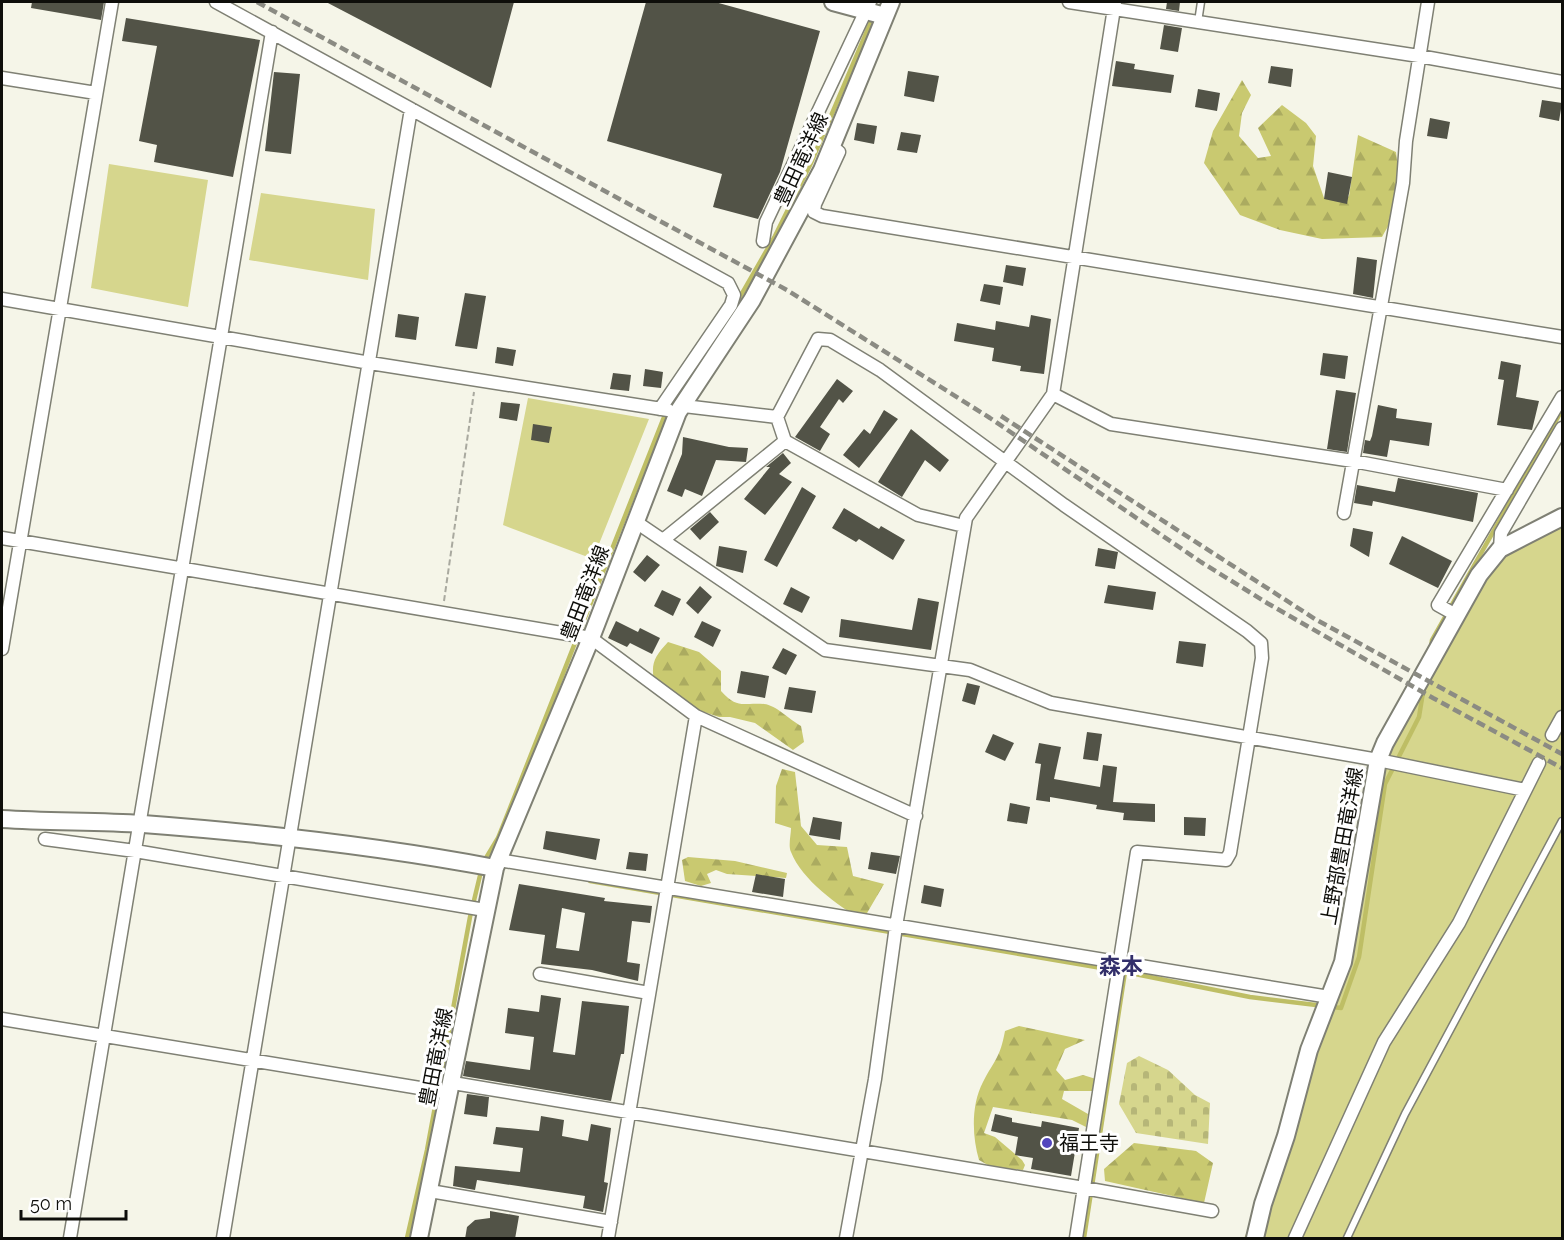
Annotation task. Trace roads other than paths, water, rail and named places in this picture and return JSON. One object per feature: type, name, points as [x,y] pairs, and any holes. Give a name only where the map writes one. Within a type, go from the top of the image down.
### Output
[{"type":"main road","points":[[833,2],[888,9]]},
{"type":"main road","name":"豊田竜洋線","points":[[419,1239],[452,1088],[485,910],[497,864],[591,638],[681,409],[752,300],[822,170],[888,9]]},
{"type":"main road","name":"上野部豊田竜洋線","points":[[1255,1239],[1263,1204],[1286,1136],[1308,1050],[1343,962],[1378,760],[1408,700],[1479,575],[1500,549],[1563,517]]},
{"type":"main road","points":[[2,819],[140,824],[291,836],[497,864]]},
{"type":"street","points":[[2,649],[112,2]]},
{"type":"street","points":[[216,2],[728,283],[734,295],[731,305],[660,409]]},
{"type":"street","points":[[1069,2],[1114,5],[1198,22],[1419,56],[1563,82]]},
{"type":"street","points":[[1344,513],[1403,183],[1406,141],[1428,2]]},
{"type":"street","points":[[846,1239],[875,1079],[896,926],[964,526],[966,518],[1053,394],[1114,5]]},
{"type":"street","points":[[763,241],[766,222],[868,6]]},
{"type":"street","points":[[70,1239],[272,32]]},
{"type":"street","points":[[2,78],[96,93]]},
{"type":"street","points":[[223,1239],[411,109]]},
{"type":"street","points":[[832,147],[839,152],[815,204],[814,212],[822,216],[1381,306],[1563,338]]},
{"type":"street","points":[[2,300],[370,363],[660,409],[777,417]]},
{"type":"street","points":[[964,526],[918,515],[785,441],[777,417],[818,339],[830,340],[880,370],[1261,644],[1262,658],[1230,853],[1226,860],[1137,852],[1076,1239]]},
{"type":"street","points":[[1053,394],[1111,424],[1353,462],[1507,490]]},
{"type":"street","points":[[1456,615],[1438,604],[1563,397]]},
{"type":"street","points":[[1500,549],[1501,533],[1563,429]]},
{"type":"street","points":[[663,540],[785,441]]},
{"type":"street","points":[[636,522],[825,650],[970,670],[1051,703],[1378,760],[1525,790]]},
{"type":"street","points":[[2,538],[591,638],[696,716],[916,816]]},
{"type":"street","points":[[608,1239],[696,716]]},
{"type":"street","points":[[1552,735],[1563,717]]},
{"type":"street","points":[[1295,1239],[1384,1042],[1459,923],[1539,763]]},
{"type":"street","points":[[45,839],[135,851],[485,910]]},
{"type":"street","points":[[497,864],[667,888],[1329,997]]},
{"type":"street","points":[[540,974],[649,993]]},
{"type":"street","points":[[2,1018],[253,1061],[629,1112],[1084,1188],[1212,1212]]},
{"type":"street","points":[[430,1191],[611,1222]]},
{"type":"lane","points":[[1198,22],[1201,2]]},
{"type":"lane","points":[[1347,1239],[1404,1114],[1563,821]]},
{"type":"waterway","points":[[737,302],[775,236],[811,163],[873,17]]},
{"type":"waterway","points":[[1431,648],[1432,640],[1562,410]]},
{"type":"waterway","points":[[407,1238],[427,1150],[470,917],[483,863],[498,838],[666,412]]},
{"type":"waterway","points":[[590,881],[1125,972],[1250,997],[1341,1008],[1359,957],[1385,784],[1419,717],[1424,686]]},
{"type":"waterway","points":[[1084,1238],[1125,972]]},
{"type":"railway","points":[[257,2],[787,290],[990,418],[1201,562],[1267,603],[1433,698],[1562,768]]},
{"type":"railway","points":[[1001,416],[1315,619],[1562,754]]},
{"type":"place","name":"福王寺","points":[[1047,1143]]},
{"type":"district","name":"森本","points":[[1121,966]]}]
